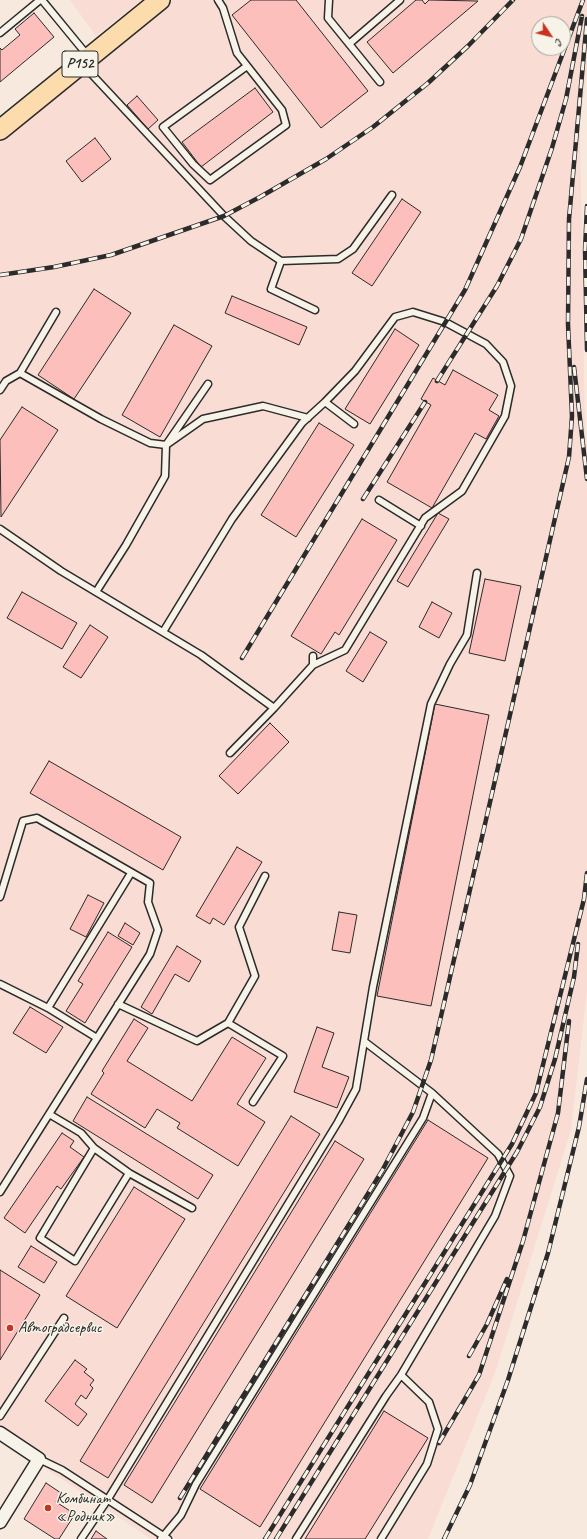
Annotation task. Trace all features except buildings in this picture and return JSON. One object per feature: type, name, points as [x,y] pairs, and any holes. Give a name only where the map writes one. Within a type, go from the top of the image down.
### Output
[{"type":"main road","name":"Р152","points":[[0,130],[160,0]]},
{"type":"street","points":[[0,1433],[40,1459],[0,1522]]},
{"type":"lane","points":[[0,33],[41,0],[85,60],[224,216],[251,240],[281,261],[338,259],[353,249],[392,194]]},
{"type":"lane","points":[[329,0],[328,18],[380,82]]},
{"type":"lane","points":[[349,44],[400,0]]},
{"type":"lane","points":[[220,1],[237,53],[282,110],[286,126],[210,180],[193,164],[163,127],[247,66]]},
{"type":"lane","points":[[281,261],[271,289],[315,310]]},
{"type":"lane","points":[[0,390],[6,381],[20,373],[56,312]]},
{"type":"lane","points":[[163,632],[232,519],[302,423],[355,371],[395,317],[413,312],[445,322],[486,344],[503,362],[511,386],[505,416],[462,490],[425,518],[345,650],[313,665],[230,753]]},
{"type":"lane","points":[[20,373],[115,426],[150,443],[166,445],[204,419],[263,406],[308,418]]},
{"type":"lane","points":[[96,592],[165,476],[166,445],[208,384]]},
{"type":"lane","points":[[325,402],[354,424]]},
{"type":"lane","points":[[379,500],[421,526]]},
{"type":"lane","points":[[0,529],[61,571],[201,655],[274,708]]},
{"type":"lane","points":[[81,1539],[108,1499],[338,1122],[356,1089],[373,987],[431,704],[450,664],[467,635],[477,573]]},
{"type":"lane","points":[[313,656],[313,665]]},
{"type":"lane","points":[[0,897],[23,821],[37,818],[150,883],[148,902],[158,930],[150,954],[0,1192]]},
{"type":"lane","points":[[48,1008],[132,873]]},
{"type":"lane","points":[[118,1004],[197,1041],[228,1023],[255,976],[239,927],[265,876]]},
{"type":"lane","points":[[0,984],[48,1008],[97,1038]]},
{"type":"lane","points":[[228,1023],[284,1056],[253,1102]]},
{"type":"lane","points":[[296,1539],[386,1396],[401,1375],[495,1216],[510,1176],[498,1154],[432,1093],[365,1042]]},
{"type":"lane","points":[[40,1459],[62,1470],[108,1499],[164,1538],[181,1514],[196,1484],[423,1118],[432,1093]]},
{"type":"lane","points":[[49,1114],[81,1133],[94,1148],[129,1173],[192,1208]]},
{"type":"lane","points":[[94,1148],[40,1238],[75,1261],[129,1173]]},
{"type":"lane","points":[[0,1416],[64,1318]]},
{"type":"lane","points":[[380,1539],[427,1464],[438,1429],[429,1402],[401,1375]]},
{"type":"shaded area","points":[[70,0],[142,0],[96,36]]},
{"type":"shaded area","points":[[172,0],[587,0],[587,70],[580,124],[585,433],[587,447],[587,991],[571,1130],[495,1373],[428,1539],[151,1539],[42,1466],[43,1453],[0,1426],[0,1189],[3,1184],[0,1182],[0,141]]},
{"type":"railway","points":[[0,275],[54,267],[111,255],[224,216],[260,197],[326,159],[373,127],[428,83],[468,46],[513,0]]},
{"type":"railway","points":[[242,658],[465,290],[520,167],[583,0]]},
{"type":"railway","points":[[437,381],[497,286],[521,239],[552,148],[566,99],[582,16]]},
{"type":"railway","points":[[180,1498],[382,1171],[413,1112],[431,1060],[569,457],[572,416],[568,324],[569,219],[587,19]]},
{"type":"railway","points":[[587,206],[585,250],[587,350]]},
{"type":"railway","points":[[574,367],[587,479]]},
{"type":"railway","points":[[363,499],[425,402]]},
{"type":"railway","points":[[265,1539],[512,1144],[536,1093],[584,899],[587,873]]},
{"type":"railway","points":[[276,1539],[517,1152],[540,1107],[555,1059],[574,977],[578,944]]},
{"type":"railway","points":[[439,1443],[479,1375],[523,1241],[558,1113],[569,1021]]},
{"type":"railway","points":[[444,1539],[470,1485],[508,1380],[548,1253],[579,1127],[587,1079]]},
{"type":"railway","points":[[469,1356],[487,1324],[507,1279]]},
{"type":"place","name":"Автоградсервис","points":[[10,1328]]},
{"type":"place","name":"Комбинат «Родник»","points":[[48,1508]]}]
